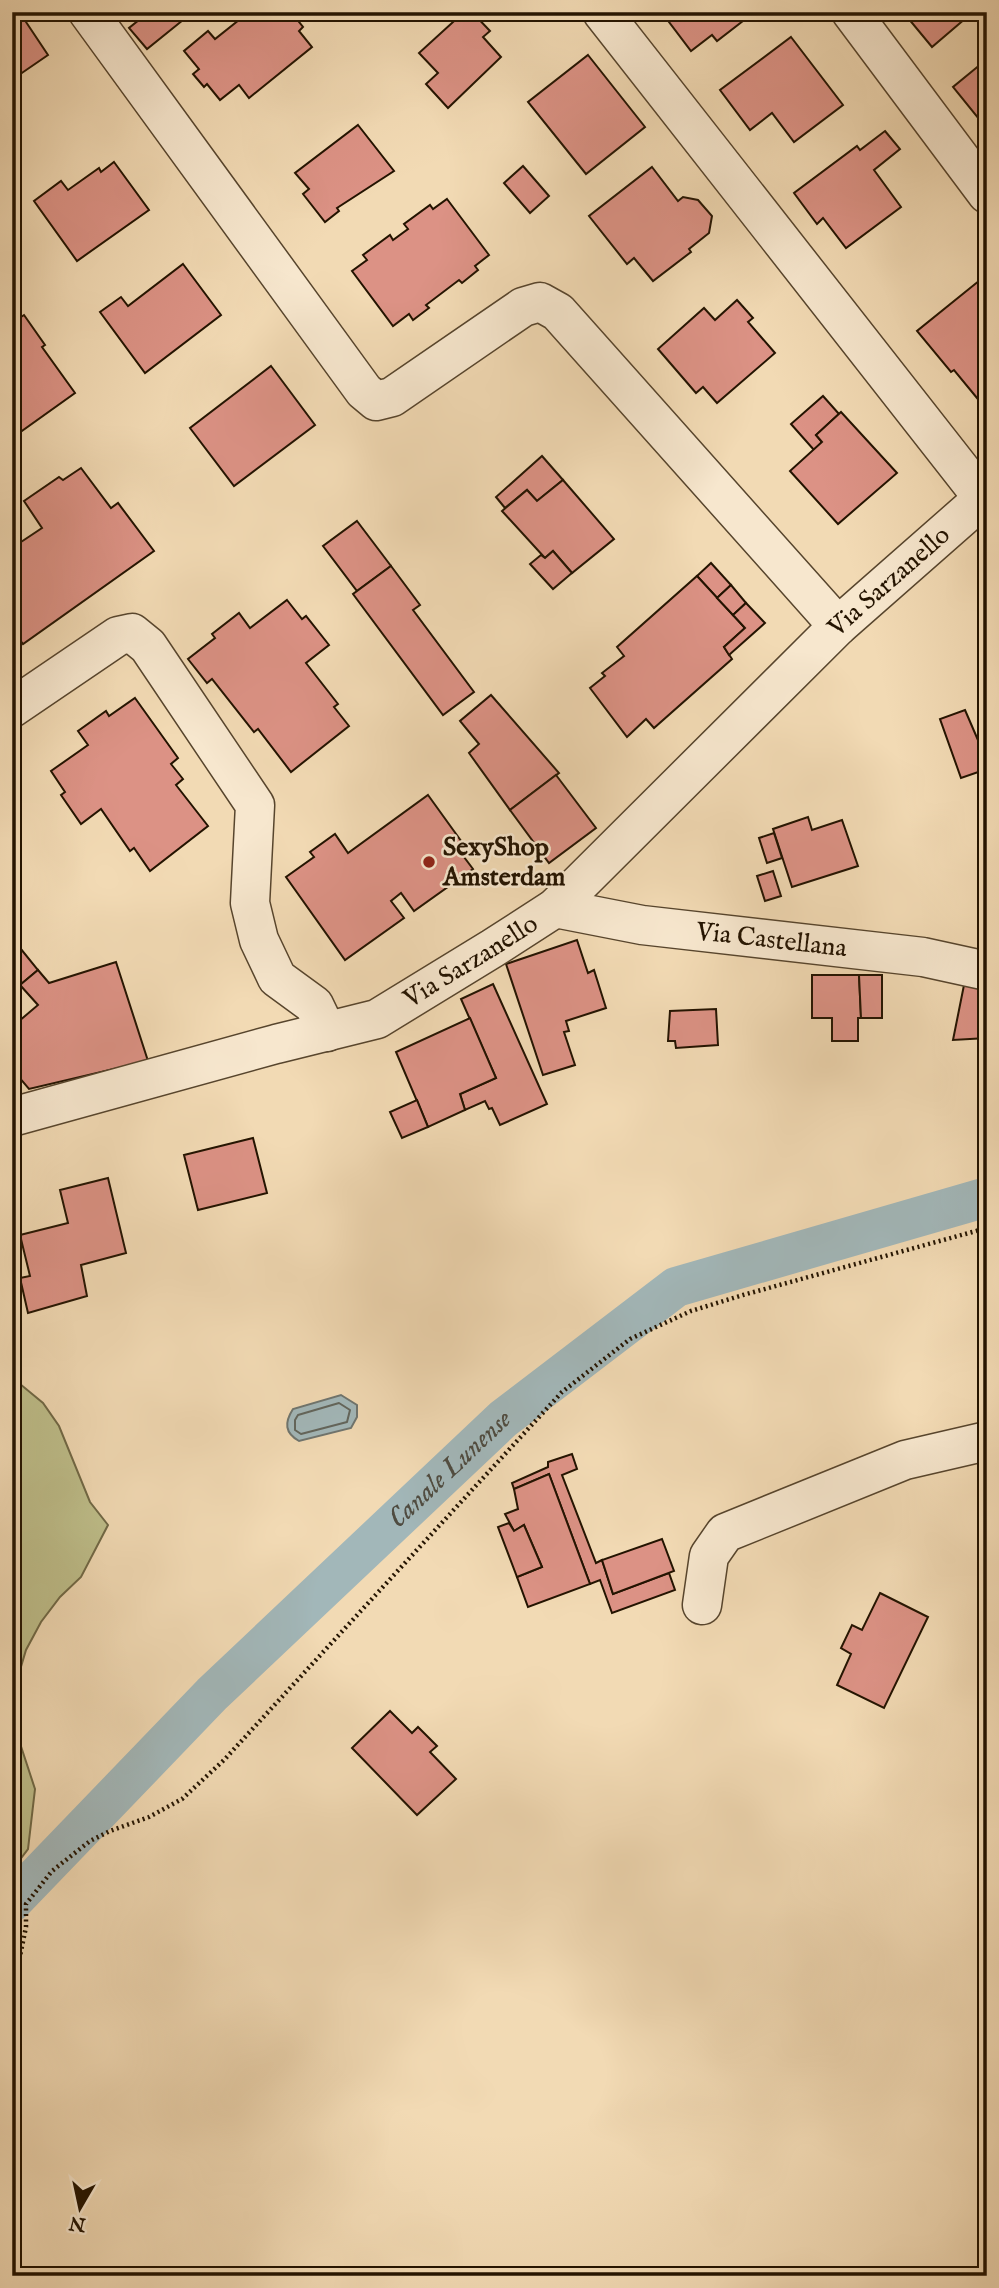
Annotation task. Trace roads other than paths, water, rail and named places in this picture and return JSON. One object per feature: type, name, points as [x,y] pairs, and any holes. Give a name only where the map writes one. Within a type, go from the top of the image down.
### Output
[{"type":"street","points":[[88,12],[363,391],[376,401],[392,397],[523,307],[540,302],[558,312],[838,626]]},
{"type":"street","points":[[602,12],[985,496]]},
{"type":"street","points":[[851,12],[987,194]]},
{"type":"street","name":"Via Sarzanello","points":[[18,1105],[377,1019],[555,908],[838,626],[985,496]]},
{"type":"street","points":[[12,708],[118,636],[132,633],[148,646],[255,805],[250,903],[258,940],[277,978],[314,1005],[327,1032]]},
{"type":"street","name":"Via Castellana","points":[[555,908],[642,925],[923,957],[987,971]]},
{"type":"street","points":[[702,1605],[709,1556],[724,1533],[905,1460],[987,1441]]},
{"type":"water","points":[[341,1395],[357,1405],[357,1417],[351,1428],[299,1441],[291,1435],[287,1423],[293,1409]]},
{"type":"waterway","name":"Canale Lunense","points":[[12,1902],[212,1694],[503,1419],[676,1287],[987,1197]]},
{"type":"place","name":"SexyShop Amsterdam","points":[[429,862]]}]
